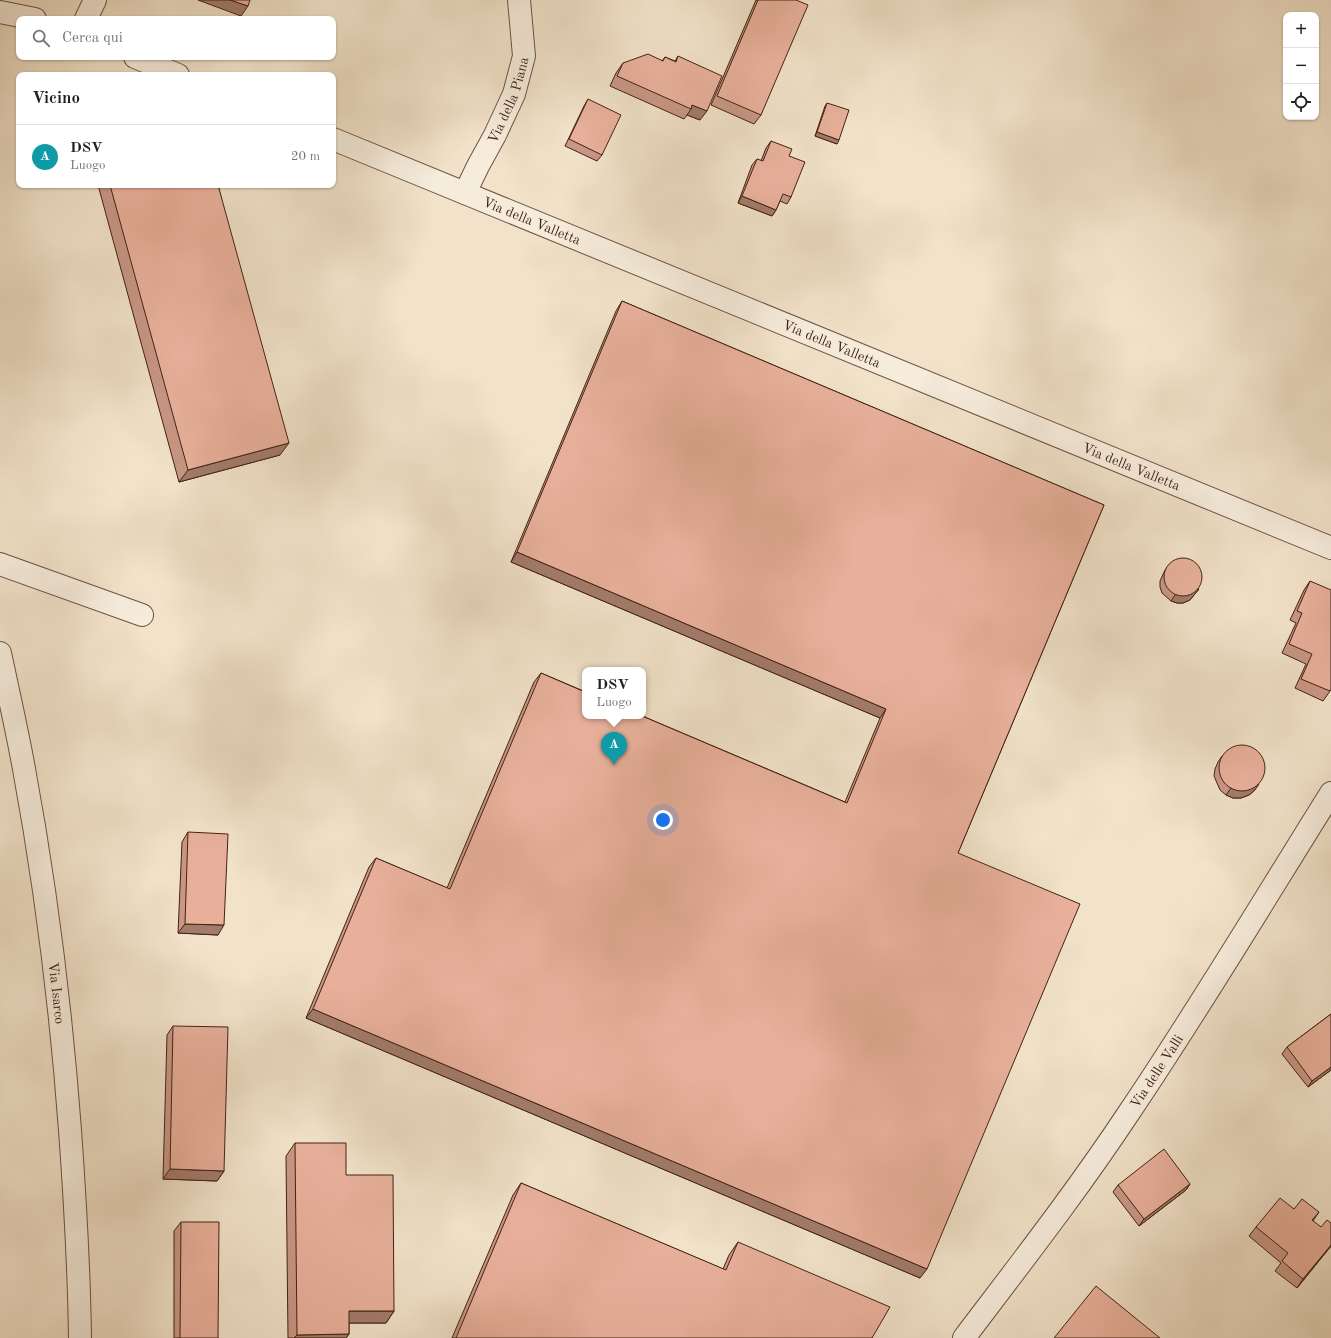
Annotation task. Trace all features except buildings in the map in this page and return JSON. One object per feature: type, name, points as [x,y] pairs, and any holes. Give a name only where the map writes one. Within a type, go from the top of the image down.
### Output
[{"type":"street","points":[[87,16],[95,0]]},
{"type":"street","name":"Via della Piana","points":[[465,193],[495,136],[514,94],[524,56],[519,0]]},
{"type":"street","points":[[0,12],[20,16]]},
{"type":"street","points":[[142,60],[171,72]]},
{"type":"street","name":"Via della Valletta","points":[[336,140],[1331,548]]},
{"type":"street","points":[[0,564],[142,615]]},
{"type":"street","name":"Via Isarco","points":[[0,653],[30,802],[44,886],[55,977],[64,1061],[75,1199],[80,1338]]},
{"type":"street","name":"Via delle Valli","points":[[964,1338],[1066,1203],[1127,1116],[1202,1002],[1331,793]]},
{"type":"place","name":"DSV","points":[[614,765]]}]
